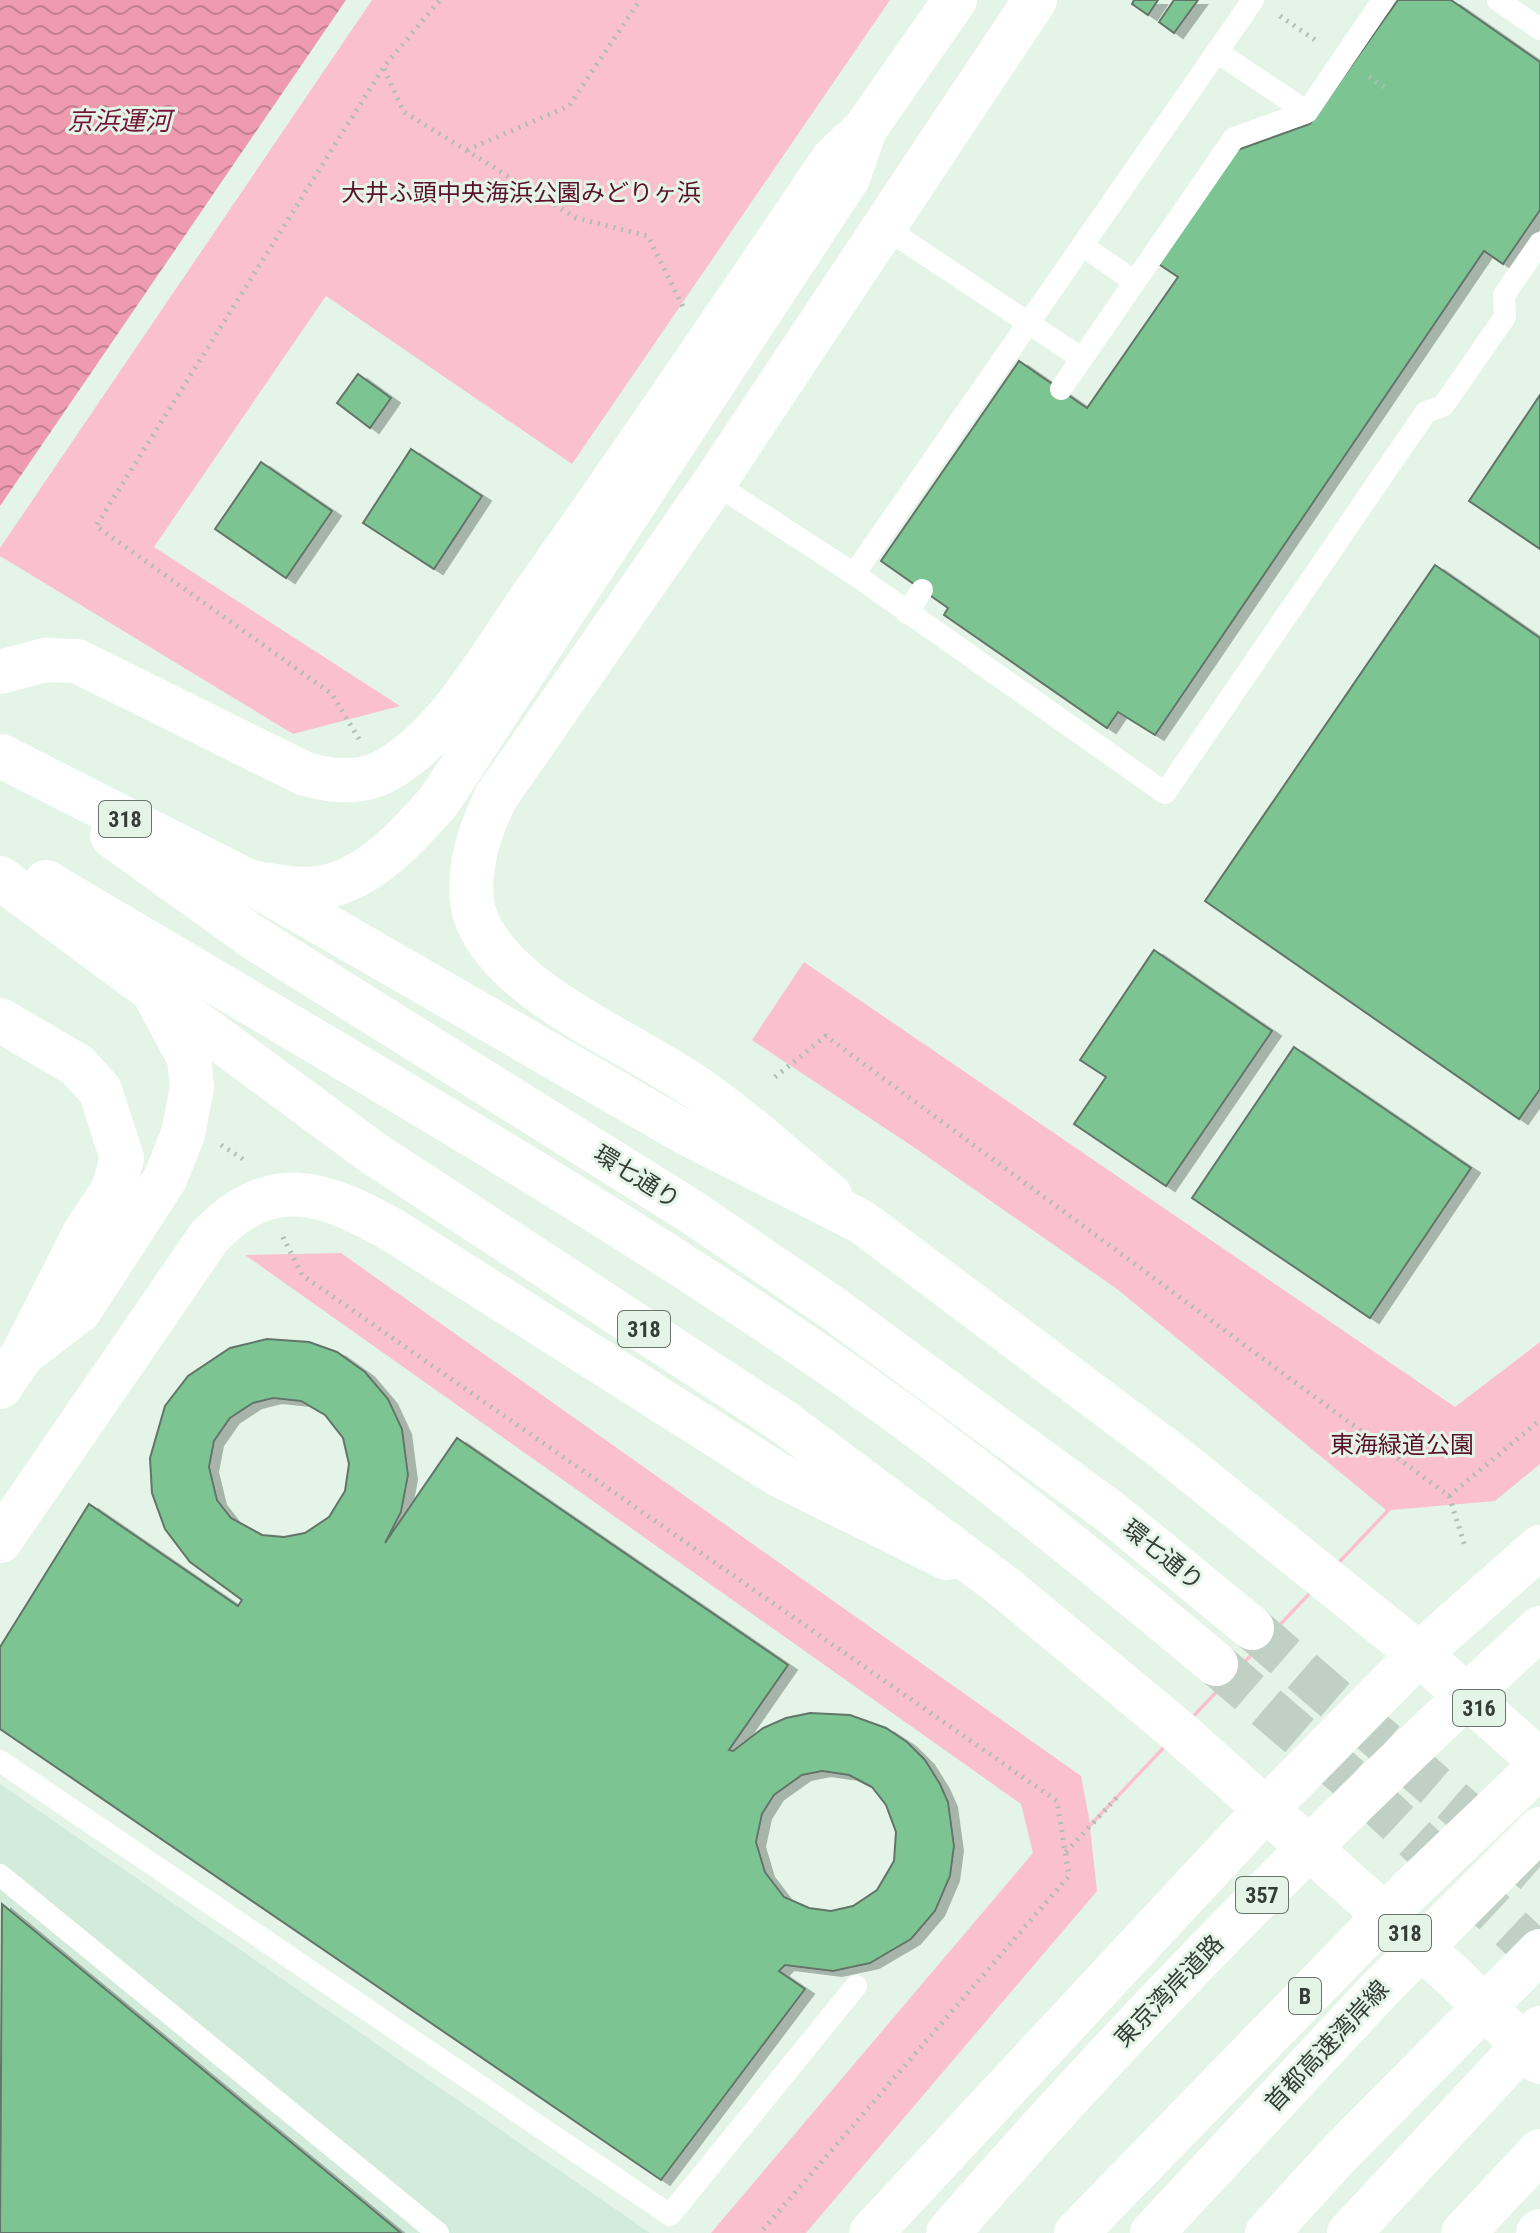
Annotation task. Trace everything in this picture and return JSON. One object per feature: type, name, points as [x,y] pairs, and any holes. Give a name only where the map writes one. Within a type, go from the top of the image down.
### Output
[{"type":"main road","points":[[0,672],[45,660],[77,661],[305,774],[334,781],[357,781],[393,767],[427,739],[465,691],[613,482],[833,159],[865,129],[955,0]]},
{"type":"main road","points":[[862,1222],[707,1094],[526,982],[501,957],[481,929],[472,876],[477,846],[496,797],[714,483],[1035,0]]},
{"type":"main road","points":[[250,882],[296,889],[327,887],[360,872],[389,853],[439,801],[848,178],[865,129]]},
{"type":"main road","name":"318","points":[[0,756],[250,882],[686,1133],[862,1222],[1167,1451],[1419,1654]]},
{"type":"main road","name":"環七通り","points":[[0,756],[254,938],[692,1212],[834,1309],[1089,1495],[1252,1628]]},
{"type":"main road","name":"環七通り","points":[[0,860],[27,871],[480,1141],[809,1350],[1084,1554],[1216,1664]]},
{"type":"main road","name":"318","points":[[0,878],[154,993],[468,1218],[784,1422],[1003,1586],[1179,1732],[1452,1975],[1540,2062]]},
{"type":"main road","points":[[12,1371],[80,1310],[159,1189],[183,1134],[192,1087],[189,1058],[154,993]]},
{"type":"main road","points":[[0,1020],[77,1065],[100,1090],[122,1158],[113,1190],[85,1232],[12,1371]]},
{"type":"main road","points":[[0,1541],[209,1237],[252,1203],[284,1193],[305,1193],[356,1210],[394,1231],[779,1475],[1003,1586]]},
{"type":"main road","name":"357","points":[[871,2233],[1265,1810],[1419,1654],[1540,1547]]},
{"type":"main road","name":"東京湾岸道路","points":[[948,2233],[1129,2032],[1289,1867],[1540,1628]]},
{"type":"main road","name":"316","points":[[1419,1654],[1540,1764]]},
{"type":"main road","name":"B","points":[[1076,2233],[1374,1926],[1540,1764]]},
{"type":"main road","name":"首都高速湾岸線","points":[[1152,2233],[1382,1987],[1540,1829]]},
{"type":"main road","points":[[1267,2233],[1340,2153],[1540,1951]]},
{"type":"main road","points":[[1349,2233],[1540,2028]]},
{"type":"main road","points":[[1463,2233],[1540,2151]]},
{"type":"lane","points":[[854,574],[1253,0]]},
{"type":"lane","points":[[1061,389],[1234,138],[1307,112],[1383,0]]},
{"type":"lane","points":[[1498,0],[1540,29]]},
{"type":"lane","points":[[1217,52],[1307,112]]},
{"type":"lane","points":[[884,227],[1081,358]]},
{"type":"lane","points":[[714,483],[854,574],[1165,793],[1426,412],[1443,406],[1505,317],[1504,295],[1540,243]]},
{"type":"lane","points":[[1083,246],[1134,281]]},
{"type":"lane","points":[[907,613],[922,590]]},
{"type":"lane","points":[[0,1761],[670,2215],[856,1986]]},
{"type":"lane","points":[[0,1875],[438,2233]]},
{"type":"path","points":[[363,745],[332,694],[96,526],[383,68],[440,0]]},
{"type":"path","points":[[467,150],[569,106],[640,0]]},
{"type":"path","points":[[383,68],[404,112],[576,218],[648,236],[688,317]]},
{"type":"path","points":[[775,1077],[826,1036],[1449,1496],[1465,1546]]},
{"type":"path","points":[[214,1143],[250,1164]]},
{"type":"path","points":[[281,1233],[302,1275],[1057,1801],[1069,1876],[760,2233]]},
{"type":"path","points":[[1449,1496],[1540,1420]]},
{"type":"path","points":[[1065,1852],[1120,1794]]},
{"type":"shaded area","points":[[0,1784],[650,2233],[0,2233]]},
{"type":"green space","name":"大井ふ頭中央海浜公園みどりヶ浜","points":[[372,0],[890,0],[572,464],[326,296],[154,547],[400,706],[293,734],[0,556],[0,548]]},
{"type":"green space","name":"東海緑道公園","points":[[804,962],[1455,1407],[1540,1342],[1540,1464],[1495,1501],[1391,1510],[1090,1828],[1097,1891],[806,2233],[711,2233],[1033,1853],[1021,1804],[245,1255],[341,1253],[1081,1776],[1090,1823],[1386,1510],[1117,1289],[915,1148],[752,1040]]},
{"type":"water","name":"京浜運河","points":[[0,0],[346,0],[0,506]]},
{"type":"building","points":[[1134,0],[1158,0],[1148,15],[1132,4]]},
{"type":"building","points":[[1174,0],[1198,0],[1174,33],[1159,22]]},
{"type":"building","points":[[1398,0],[1451,0],[1540,62],[1540,210],[1503,264],[1484,251],[1155,735],[1118,712],[1107,728],[944,615],[948,608],[881,561],[1019,361],[1087,408],[1178,277],[1154,261],[1229,153],[1310,124]]},
{"type":"building","points":[[358,374],[391,398],[370,428],[337,403]]},
{"type":"building","points":[[1540,395],[1540,549],[1469,501]]},
{"type":"building","points":[[411,449],[482,496],[434,569],[363,523]]},
{"type":"building","points":[[261,462],[332,511],[286,578],[215,529]]},
{"type":"building","points":[[1435,565],[1540,638],[1540,1089],[1519,1119],[1205,901]]},
{"type":"building","points":[[1154,950],[1272,1031],[1166,1186],[1074,1124],[1106,1077],[1080,1060]]},
{"type":"building","points":[[1294,1047],[1471,1168],[1370,1318],[1192,1198]]},
{"type":"building","points":[[267,1339],[309,1342],[337,1352],[365,1372],[388,1399],[402,1429],[408,1475],[401,1512],[385,1543],[457,1438],[788,1665],[729,1750],[733,1751],[763,1728],[786,1718],[810,1713],[850,1715],[886,1728],[907,1742],[925,1760],[940,1784],[948,1802],[954,1846],[950,1876],[935,1911],[911,1939],[870,1963],[833,1971],[785,1965],[779,1971],[805,1989],[661,2180],[0,1729],[0,1647],[89,1504],[238,1606],[242,1600],[190,1562],[165,1529],[152,1493],[150,1458],[165,1406],[188,1376],[230,1348]],"holes":[[[273,1398],[301,1401],[325,1415],[343,1438],[349,1464],[345,1491],[329,1517],[305,1533],[284,1537],[262,1535],[231,1518],[217,1500],[209,1467],[214,1441],[230,1418],[253,1403]],[[822,1771],[849,1775],[872,1787],[886,1805],[896,1832],[894,1861],[877,1890],[853,1906],[831,1911],[809,1908],[784,1897],[765,1872],[756,1842],[762,1814],[774,1795],[802,1775]]]},
{"type":"building","points":[[2,1904],[401,2233],[0,2233]]},
{"type":"tunnel","points":[[1252,1628],[1540,1877]]},
{"type":"tunnel","points":[[1216,1664],[1363,1790],[1540,1956]]}]
